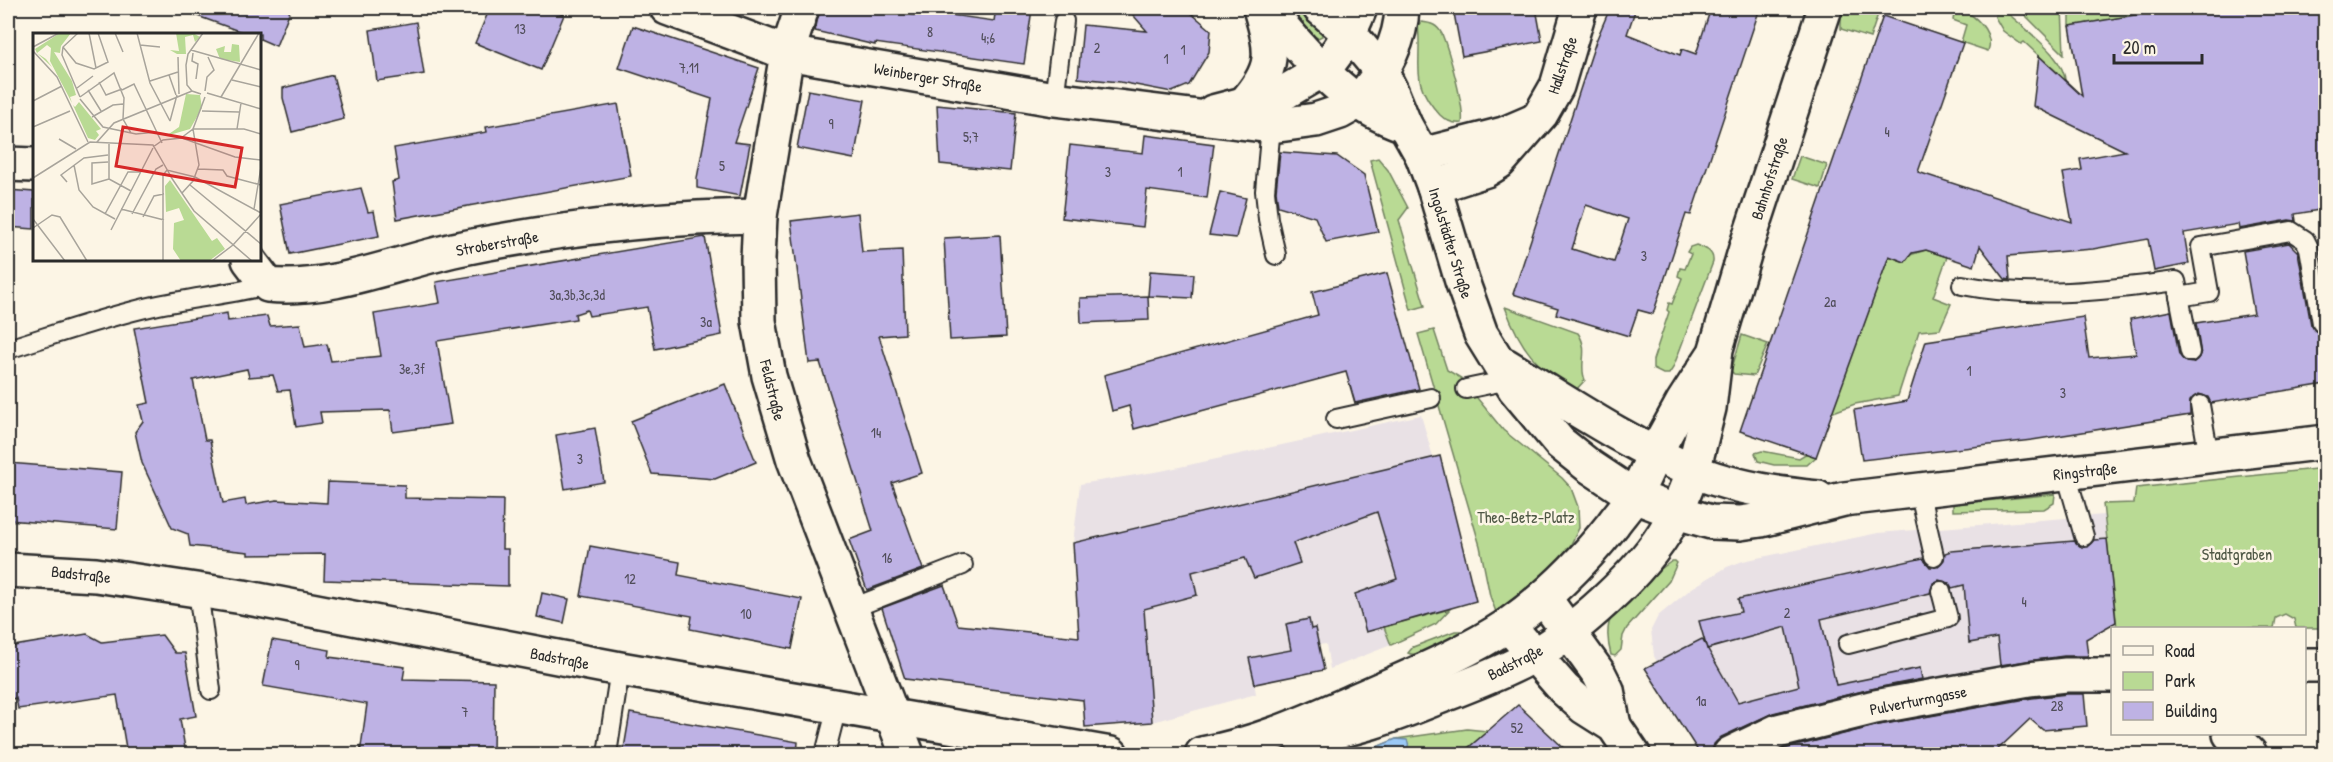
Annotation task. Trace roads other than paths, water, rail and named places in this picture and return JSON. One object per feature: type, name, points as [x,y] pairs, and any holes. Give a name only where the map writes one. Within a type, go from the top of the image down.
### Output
[{"type":"street","name":"Weinberger Straße","points":[[667,8],[787,53],[1054,99],[1271,126],[1316,120],[1340,112],[1358,102]]},
{"type":"street","name":"Feldstraße","points":[[802,8],[787,53],[760,216],[758,298],[763,348],[791,452],[907,754]]},
{"type":"street","points":[[1244,104],[1262,81],[1270,63],[1269,42],[1260,8]]},
{"type":"street","points":[[1266,8],[1321,71],[1358,102],[1383,118],[1405,125]]},
{"type":"street","name":"Ingolstädter Straße","points":[[1320,8],[1355,21],[1422,155],[1481,334],[1532,412],[1560,443],[1589,466],[1634,496],[1676,512]]},
{"type":"street","points":[[1358,102],[1381,71],[1396,39],[1402,8]]},
{"type":"street","name":"Hallstraße","points":[[1434,187],[1491,167],[1509,151],[1536,119],[1557,86],[1580,8]]},
{"type":"street","name":"Bahnhofstraße","points":[[1693,471],[1709,408],[1716,349],[1746,248],[1826,8]]},
{"type":"street","name":"Weinberger Straße","points":[[1197,116],[1282,94],[1321,71],[1333,59],[1355,21]]},
{"type":"street","points":[[1422,155],[1504,134],[1536,119]]},
{"type":"street","points":[[8,164],[33,165]]},
{"type":"street","name":"Stroberstraße","points":[[258,272],[289,287],[327,282],[501,241],[692,217],[760,216]]},
{"type":"street","name":"Bahnhofstraße","points":[[1655,453],[1716,349]]},
{"type":"street","name":"Ingolstädter Straße","points":[[1503,370],[1655,453]]},
{"type":"street","name":"Ringstraße","points":[[1676,512],[1711,522],[1740,523],[1789,514],[1844,499],[2325,442]]},
{"type":"street","name":"Ringstraße","points":[[1655,453],[1693,471],[1735,485],[1777,494],[1844,499]]},
{"type":"street","name":"Badstraße","points":[[1262,740],[1408,677],[1508,625],[1544,598],[1602,538],[1634,496],[1655,453]]},
{"type":"street","name":"Badstraße","points":[[1202,754],[1262,740],[1355,728],[1475,682],[1534,656],[1569,630],[1630,575],[1664,534],[1693,471]]},
{"type":"street","name":"Badstraße","points":[[8,570],[87,574],[284,604],[620,669],[1111,754]]},
{"type":"street","points":[[1544,598],[1569,630],[1604,684],[1614,726],[1633,754]]},
{"type":"street","points":[[1508,625],[1575,699],[1614,726]]},
{"type":"street","points":[[2306,665],[2325,665]]},
{"type":"street","name":"Pulverturmgasse","points":[[1730,754],[1778,731],[1875,707],[2029,679],[2066,675],[2109,675]]},
{"type":"street","points":[[2231,735],[2250,754]]},
{"type":"lane","points":[[1054,99],[1064,21]]},
{"type":"lane","points":[[1271,126],[1265,191],[1276,255]]},
{"type":"lane","points":[[2180,297],[2209,292],[2201,246],[2291,231],[2305,240],[2308,248],[2322,323]]},
{"type":"lane","points":[[8,349],[98,319],[156,306],[231,294],[258,272]]},
{"type":"lane","points":[[1962,285],[2012,293],[2049,293],[2093,291],[2176,281],[2190,352]]},
{"type":"lane","points":[[1466,389],[1503,370]]},
{"type":"lane","points":[[1336,419],[1431,398]]},
{"type":"lane","points":[[2200,405],[2210,456]]},
{"type":"lane","points":[[2066,473],[2084,536]]},
{"type":"lane","points":[[1919,490],[1934,556]]},
{"type":"lane","points":[[850,609],[963,566]]},
{"type":"lane","points":[[198,590],[211,690]]},
{"type":"lane","points":[[1848,644],[1948,618],[1941,591]]},
{"type":"lane","points":[[608,754],[620,669]]},
{"type":"lane","points":[[825,754],[837,707]]},
{"type":"lane","points":[[1302,754],[1355,728]]},
{"type":"water","points":[[1396,739],[1408,742],[1407,748],[1401,754],[1394,754],[1388,747],[1374,754],[1360,754]]},
{"type":"park label","name":"Theo-Betz-Platz","points":[[1526,517]]},
{"type":"park label","name":"Stadtgraben","points":[[2237,554]]}]
